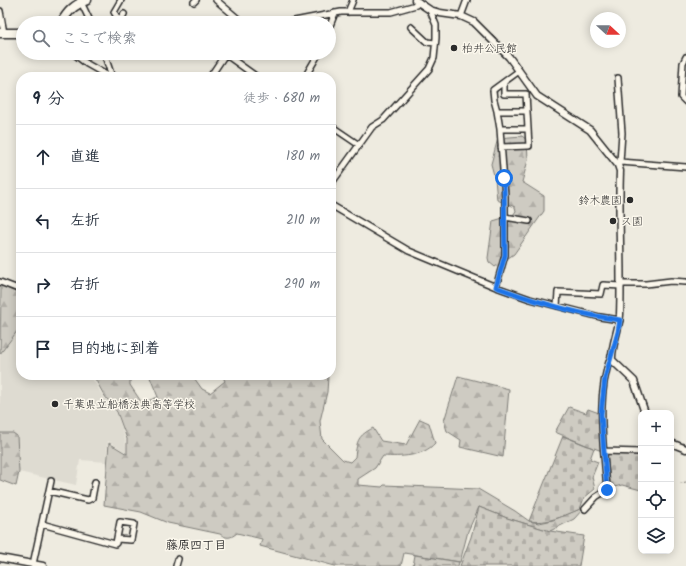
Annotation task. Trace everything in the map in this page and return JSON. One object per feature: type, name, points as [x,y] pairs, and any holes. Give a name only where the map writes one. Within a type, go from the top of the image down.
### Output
[{"type":"main road","points":[[66,16],[69,11],[82,1]]},
{"type":"main road","points":[[2,33],[16,33]]},
{"type":"street","points":[[116,16],[114,12],[121,0]]},
{"type":"street","points":[[216,0],[235,16]]},
{"type":"street","points":[[348,12],[353,0]]},
{"type":"street","points":[[461,16],[467,0]]},
{"type":"street","points":[[82,1],[88,16]]},
{"type":"street","points":[[320,16],[348,12],[391,12],[416,5],[417,1],[430,10],[461,16],[474,22],[509,57],[537,96],[590,130],[619,164],[686,167]]},
{"type":"street","points":[[336,177],[372,127],[383,120],[429,69],[434,58],[436,25],[430,10]]},
{"type":"street","points":[[0,11],[2,33]]},
{"type":"street","points":[[411,27],[427,42],[435,43]]},
{"type":"street","points":[[686,57],[683,63],[681,97],[686,102]]},
{"type":"street","points":[[82,60],[102,72]]},
{"type":"street","points":[[106,60],[110,72]]},
{"type":"street","points":[[213,72],[221,60]]},
{"type":"street","points":[[234,60],[250,72]]},
{"type":"street","points":[[308,72],[315,60]]},
{"type":"street","points":[[496,287],[505,255],[505,217],[504,178],[500,129],[493,90],[519,71]]},
{"type":"street","points":[[585,509],[596,497],[607,490],[601,414],[605,378],[620,320],[621,285],[619,164],[622,133],[618,78]]},
{"type":"street","points":[[501,147],[529,146],[526,94],[504,94],[504,83]]},
{"type":"street","points":[[497,111],[527,111]]},
{"type":"street","points":[[336,129],[359,144]]},
{"type":"street","points":[[500,129],[528,129]]},
{"type":"street","points":[[336,208],[409,251],[496,287],[530,299],[600,317],[620,320]]},
{"type":"street","points":[[505,217],[529,221]]},
{"type":"street","points":[[557,306],[558,292],[601,294],[603,285],[646,284],[671,281],[686,282]]},
{"type":"street","points":[[0,282],[16,288]]},
{"type":"street","points":[[612,355],[614,363],[631,376],[634,381],[644,410]]},
{"type":"street","points":[[674,444],[686,449]]},
{"type":"street","points":[[604,451],[638,452]]},
{"type":"street","points":[[33,564],[51,481]]},
{"type":"street","points":[[49,491],[88,500],[92,498],[95,482]]},
{"type":"street","points":[[42,524],[115,544],[117,539]]},
{"type":"street","points":[[0,558],[43,566]]},
{"type":"street","points":[[176,566],[178,559]]},
{"type":"shaded area","name":"千葉県立船橋法典高等学校","points":[[16,333],[16,380],[93,380],[103,396],[116,412],[125,439],[127,453],[108,441],[106,462],[80,460],[76,485],[19,472],[13,433],[0,433],[0,354]]},
{"type":"green space","points":[[522,136],[527,140],[528,160],[522,182],[544,196],[544,211],[514,254],[495,267],[489,262],[488,258],[493,221],[513,215],[516,211],[515,207],[497,200],[495,179],[491,164],[498,138]]},
{"type":"green space","points":[[1,285],[16,291],[16,333],[0,354]]},
{"type":"green space","points":[[458,376],[509,389],[503,457],[460,447],[461,440],[447,431],[444,421]]},
{"type":"green space","points":[[96,380],[131,380],[130,385],[142,403],[158,397],[151,380],[196,380],[202,389],[210,393],[224,380],[328,380],[327,392],[320,421],[322,439],[343,460],[350,462],[355,457],[359,439],[373,428],[381,441],[406,445],[420,419],[429,423],[435,443],[430,448],[418,454],[383,456],[375,468],[358,479],[358,485],[478,489],[529,521],[539,523],[553,520],[583,509],[574,519],[550,531],[507,518],[479,507],[468,531],[460,562],[404,553],[401,566],[335,566],[260,546],[262,539],[237,533],[231,537],[225,537],[220,534],[168,523],[141,512],[104,505],[109,443],[127,454],[127,439],[117,412],[104,395]]},
{"type":"green space","points":[[569,407],[586,413],[588,409],[599,413],[602,451],[594,448],[590,459],[598,462],[592,477],[595,489],[584,498],[580,509],[549,520],[536,522],[529,521],[563,436],[593,448],[555,432]]},
{"type":"green space","points":[[0,433],[13,433],[17,436],[19,472],[16,486],[0,480]]},
{"type":"green space","points":[[619,453],[638,455],[638,489],[622,485],[611,488],[607,455]]},
{"type":"green space","points":[[479,507],[507,518],[550,531],[584,536],[579,566],[460,566],[471,537]]},
{"type":"green space","points":[[415,555],[459,562],[458,566],[413,566]]},
{"type":"waterway","points":[[681,483],[686,482]]},
{"type":"place","name":"柏井公民館","points":[[454,48]]},
{"type":"place","name":"鈴木農園","points":[[630,200]]},
{"type":"place","name":"ス園","points":[[613,221]]},
{"type":"place","name":"千葉県立船橋法典高等学校","points":[[55,404]]},
{"type":"district","name":"藤原四丁目","points":[[196,545]]},
{"type":"route","points":[[504,178],[505,255],[496,287],[530,299],[600,317],[620,320],[605,378],[601,414],[607,490]]}]
